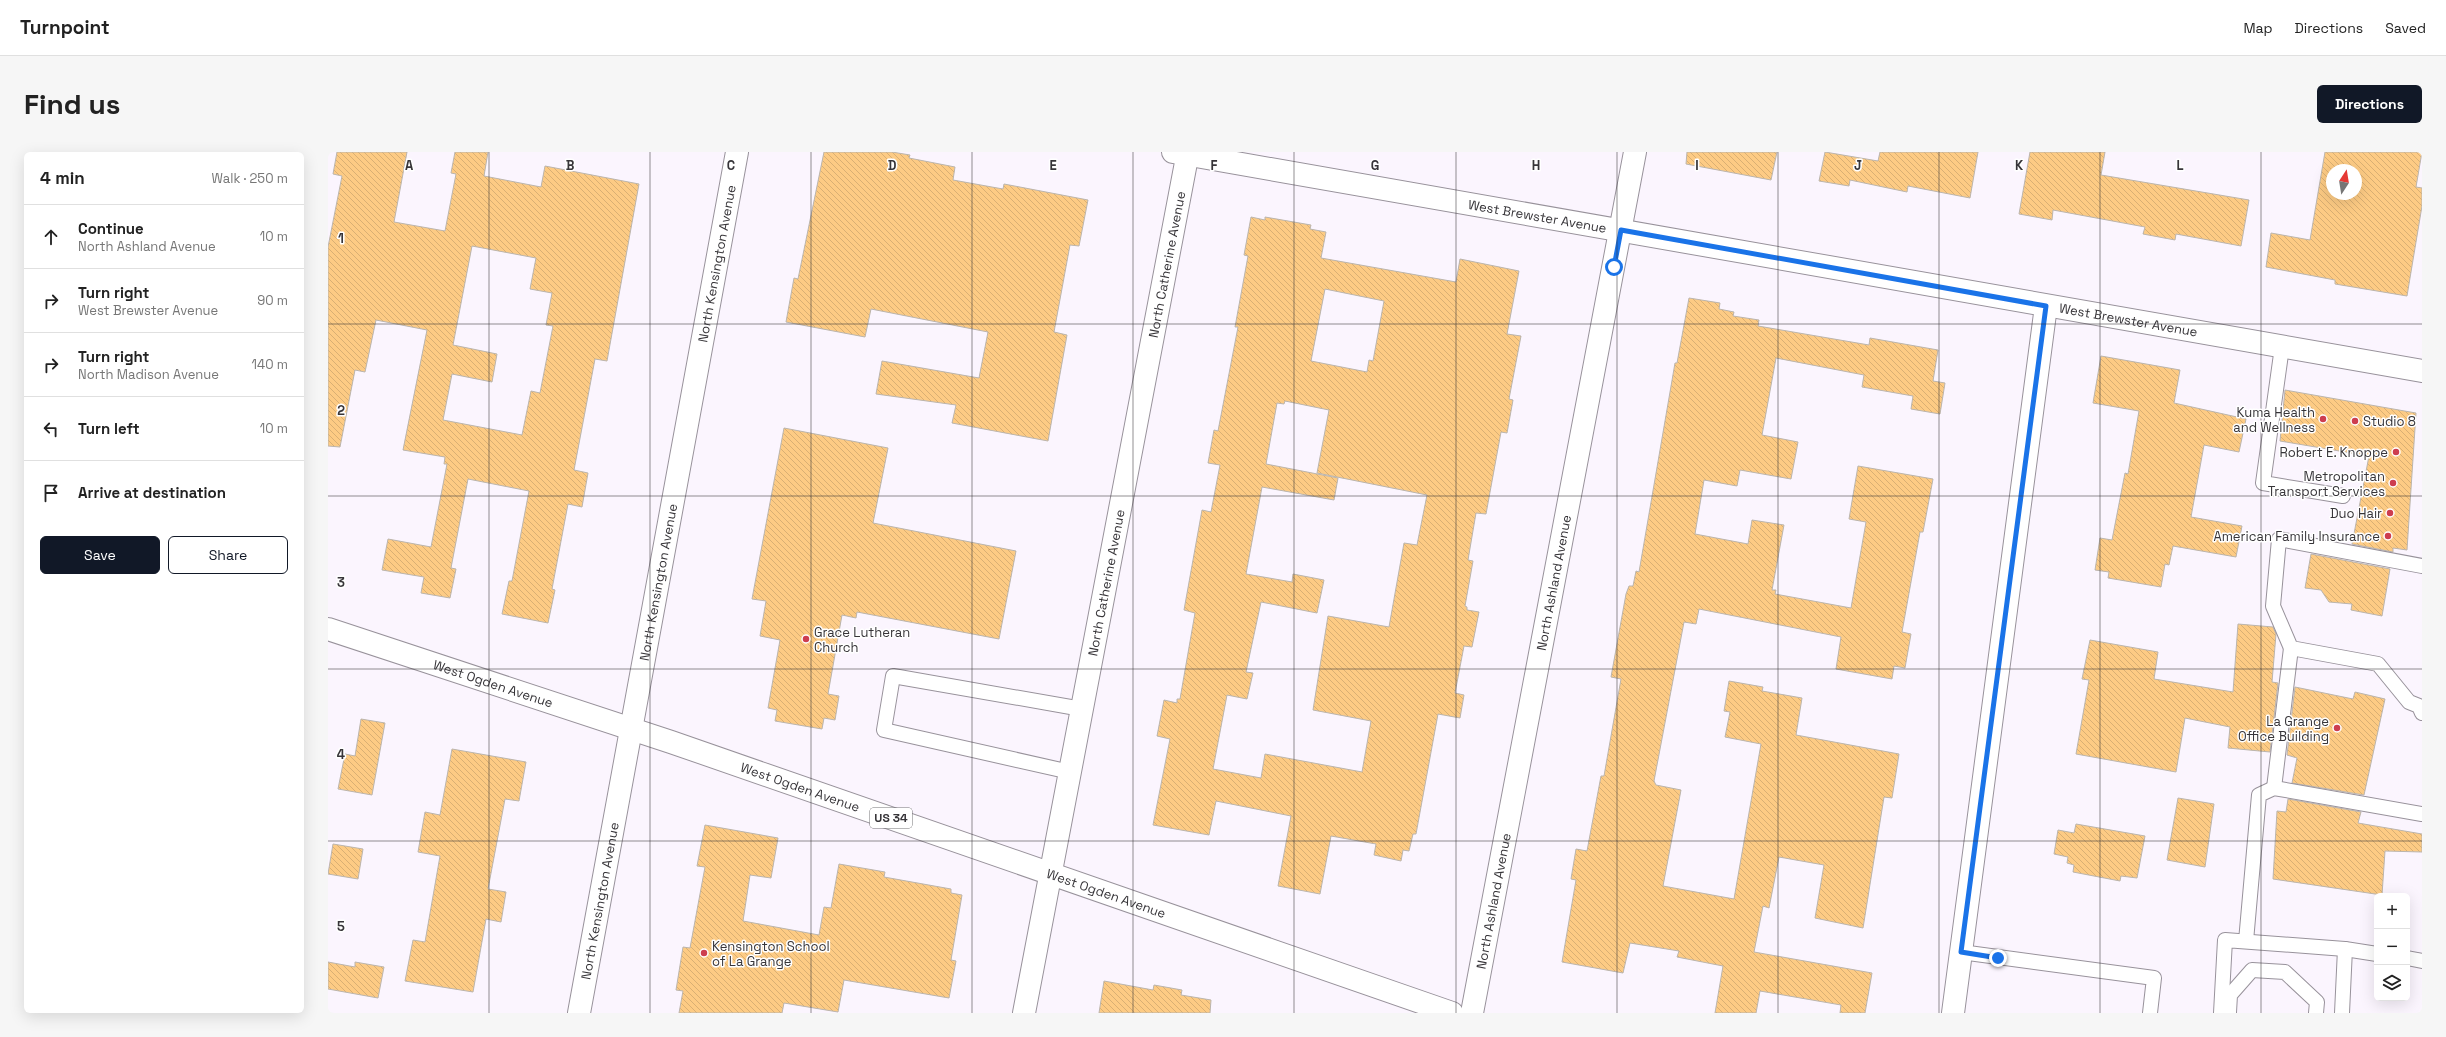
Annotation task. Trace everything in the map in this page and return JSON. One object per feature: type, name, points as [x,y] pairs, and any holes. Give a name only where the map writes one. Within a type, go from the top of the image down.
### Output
[{"type":"street","name":"North Kensington Avenue","points":[[578,1013],[737,152]]},
{"type":"street","name":"North Ashland Avenue","points":[[1472,1013],[1635,152]]},
{"type":"street","name":"West Brewster Avenue","points":[[1183,153],[2422,371]]},
{"type":"street","name":"North Catherine Avenue","points":[[1024,1013],[1082,709],[1183,153]]},
{"type":"street","points":[[1953,1013],[2046,306]]},
{"type":"street","name":"West Ogden Avenue","points":[[328,629],[630,728],[1452,1013]]},
{"type":"lane","points":[[2282,347],[2263,483],[2343,496]]},
{"type":"lane","points":[[2274,788],[2291,648],[2273,606],[2279,539],[2422,566]]},
{"type":"lane","points":[[2291,648],[2378,664],[2409,702],[2419,706],[2422,713]]},
{"type":"lane","points":[[1070,772],[884,730],[893,676],[1082,709]]},
{"type":"lane","points":[[2246,941],[2259,795],[2274,788],[2422,814]]},
{"type":"lane","points":[[2221,1013],[2226,940],[2345,949],[2374,954]]},
{"type":"lane","points":[[2342,1013],[2345,949]]},
{"type":"lane","points":[[1961,952],[2154,978],[2150,1013]]},
{"type":"lane","points":[[2410,959],[2422,961]]},
{"type":"lane","points":[[2229,1013],[2230,995],[2252,970],[2285,972],[2317,1002],[2316,1013]]},
{"type":"building","points":[[337,152],[407,152],[394,222],[445,231],[456,174],[451,173],[455,152],[488,152],[484,176],[541,187],[545,166],[639,184],[607,361],[595,359],[574,470],[588,473],[582,507],[568,504],[552,589],[555,590],[548,623],[502,614],[509,581],[512,581],[529,491],[468,479],[451,568],[456,569],[450,598],[421,593],[424,577],[382,570],[388,539],[431,547],[447,464],[444,464],[445,457],[403,450],[427,330],[376,320],[365,372],[355,370],[340,447],[328,446],[328,247],[342,176],[333,174]],"holes":[[[472,246],[536,258],[530,289],[552,293],[546,325],[553,326],[540,393],[531,391],[522,435],[443,420],[452,374],[492,382],[497,354],[453,345]]]},
{"type":"building","points":[[824,152],[892,152],[910,155],[909,158],[955,167],[953,180],[1003,189],[1004,184],[1088,200],[1079,246],[1070,245],[1054,332],[1067,335],[1048,441],[952,423],[956,405],[876,394],[882,361],[979,378],[988,332],[871,309],[865,337],[786,322],[794,278],[798,279]]},
{"type":"building","points":[[1687,152],[1777,152],[1771,180],[1686,164]]},
{"type":"building","points":[[1825,152],[1878,161],[1880,152],[1978,152],[1970,198],[1908,186],[1907,192],[1850,180],[1849,186],[1819,181]]},
{"type":"building","points":[[2030,152],[2105,152],[2101,175],[2249,200],[2241,246],[2176,234],[2175,240],[2143,234],[2145,227],[2053,210],[2052,220],[2019,214]]},
{"type":"building","points":[[2325,152],[2422,152],[2416,187],[2422,188],[2422,206],[2407,296],[2335,284],[2335,280],[2266,267],[2271,233],[2310,240]]},
{"type":"building","points":[[1251,217],[1265,220],[1265,217],[1311,225],[1310,229],[1326,232],[1321,258],[1456,282],[1460,259],[1519,271],[1507,334],[1521,336],[1509,399],[1513,400],[1507,433],[1501,432],[1486,514],[1476,513],[1468,560],[1473,561],[1465,606],[1467,607],[1467,610],[1479,612],[1472,647],[1464,646],[1455,693],[1464,695],[1460,718],[1438,714],[1416,834],[1413,834],[1409,851],[1403,850],[1401,861],[1374,855],[1376,844],[1331,836],[1320,894],[1278,886],[1291,816],[1216,801],[1209,835],[1153,825],[1170,739],[1157,736],[1164,700],[1177,703],[1177,699],[1180,699],[1195,613],[1184,610],[1202,510],[1211,512],[1220,465],[1208,463],[1214,430],[1218,431],[1238,327],[1235,327],[1248,256],[1244,255]],"holes":[[[1325,289],[1384,301],[1373,361],[1369,360],[1367,372],[1311,361]],[[1285,401],[1329,410],[1317,473],[1427,495],[1417,545],[1404,543],[1389,627],[1328,616],[1313,710],[1371,721],[1362,772],[1265,754],[1261,778],[1213,769],[1227,695],[1247,699],[1253,673],[1246,672],[1261,602],[1317,613],[1324,580],[1293,574],[1292,582],[1246,574],[1262,487],[1334,500],[1338,478],[1266,464],[1277,403],[1284,404]]]},
{"type":"building","points":[[1689,298],[1720,303],[1719,309],[1734,312],[1733,316],[1759,320],[1758,326],[1869,345],[1870,338],[1938,350],[1933,381],[1945,383],[1940,414],[1911,409],[1913,396],[1862,387],[1864,375],[1776,358],[1762,435],[1798,442],[1791,479],[1740,470],[1737,486],[1704,480],[1695,534],[1748,544],[1752,520],[1784,525],[1772,590],[1776,590],[1775,594],[1851,608],[1866,522],[1849,519],[1858,466],[1933,479],[1923,532],[1920,532],[1902,632],[1911,634],[1905,668],[1894,666],[1892,679],[1836,669],[1841,637],[1699,609],[1696,624],[1684,622],[1654,781],[1656,785],[1681,790],[1663,886],[1734,899],[1761,744],[1725,737],[1730,712],[1724,711],[1729,681],[1763,687],[1762,691],[1802,698],[1796,735],[1899,754],[1892,798],[1884,797],[1863,928],[1815,918],[1824,865],[1779,857],[1769,908],[1763,906],[1754,952],[1872,973],[1865,1013],[1840,1013],[1841,1005],[1760,991],[1756,1013],[1715,1013],[1723,966],[1677,957],[1679,951],[1630,943],[1623,973],[1562,962],[1576,880],[1571,879],[1576,849],[1587,851],[1601,776],[1604,776],[1621,679],[1611,677],[1626,594],[1629,586],[1633,586],[1636,571],[1639,572],[1675,363],[1677,363]]},
{"type":"building","points":[[2101,356],[2180,370],[2174,403],[2246,419],[2239,452],[2204,445],[2191,517],[2242,526],[2236,557],[2173,546],[2169,565],[2165,564],[2161,587],[2108,578],[2109,572],[2095,570],[2100,538],[2112,540],[2125,473],[2128,474],[2139,411],[2093,403]]},
{"type":"building","points":[[2285,390],[2416,413],[2407,550],[2393,548],[2393,552],[2352,544],[2369,456],[2280,441]]},
{"type":"building","points":[[784,428],[888,448],[873,523],[1016,551],[999,639],[857,612],[856,618],[842,615],[828,694],[839,696],[835,720],[824,718],[822,729],[775,721],[777,710],[768,708],[780,640],[760,636],[766,601],[752,599]]},
{"type":"building","points":[[2311,554],[2390,569],[2382,616],[2351,610],[2352,604],[2329,602],[2321,590],[2305,588]]},
{"type":"building","points":[[2238,624],[2273,627],[2276,634],[2272,682],[2278,683],[2270,752],[2228,748],[2230,727],[2185,718],[2176,772],[2076,754],[2089,680],[2082,679],[2090,640],[2158,652],[2154,679],[2233,692]]},
{"type":"building","name":"La Grange Office Building","points":[[2295,687],[2353,699],[2355,692],[2385,699],[2364,795],[2292,783],[2297,758],[2287,755]]},
{"type":"building","points":[[361,719],[385,723],[372,795],[338,789],[345,754],[355,756]]},
{"type":"building","points":[[452,749],[526,762],[519,801],[505,799],[488,889],[506,892],[501,922],[486,919],[473,992],[405,981],[413,940],[425,942],[440,856],[418,852],[425,812],[440,815]]},
{"type":"building","points":[[2178,798],[2214,804],[2205,867],[2167,860]]},
{"type":"building","points":[[2288,799],[2361,812],[2358,823],[2422,834],[2422,852],[2385,851],[2382,893],[2374,894],[2273,879],[2277,811],[2286,812]]},
{"type":"building","points":[[2076,824],[2145,836],[2137,878],[2121,876],[2120,881],[2073,872],[2074,865],[2067,863],[2068,857],[2054,854],[2058,830],[2074,833]]},
{"type":"building","points":[[705,825],[778,838],[771,878],[750,875],[743,921],[819,935],[824,907],[831,908],[839,864],[885,872],[884,877],[951,889],[951,893],[962,895],[951,960],[956,961],[949,998],[844,980],[838,1012],[784,1003],[782,1013],[679,1013],[683,991],[676,990],[683,947],[690,948],[705,867],[697,866]]},
{"type":"building","points":[[333,844],[363,849],[358,879],[328,874]]},
{"type":"building","points":[[328,962],[355,967],[355,962],[384,967],[378,998],[328,989]]},
{"type":"building","points":[[1104,981],[1153,990],[1154,985],[1182,990],[1181,995],[1211,1000],[1210,1013],[1099,1013]]},
{"type":"place","name":"Kuma Health and Wellness","points":[[2323,419]]},
{"type":"place","name":"Studio 8","points":[[2355,421]]},
{"type":"place","name":"Robert E. Knoppe","points":[[2396,452]]},
{"type":"place","name":"Metropolitan Transport Services","points":[[2393,483]]},
{"type":"place","name":"Duo Hair","points":[[2390,513]]},
{"type":"place","name":"American Family Insurance","points":[[2388,536]]},
{"type":"place","name":"Grace Lutheran Church","points":[[806,639]]},
{"type":"place","name":"La Grange Office Building","points":[[2337,728]]},
{"type":"place","name":"Kensington School of La Grange","points":[[704,953]]},
{"type":"route","points":[[1614,267],[1621,230],[2046,306],[1961,952],[1998,958]]}]
